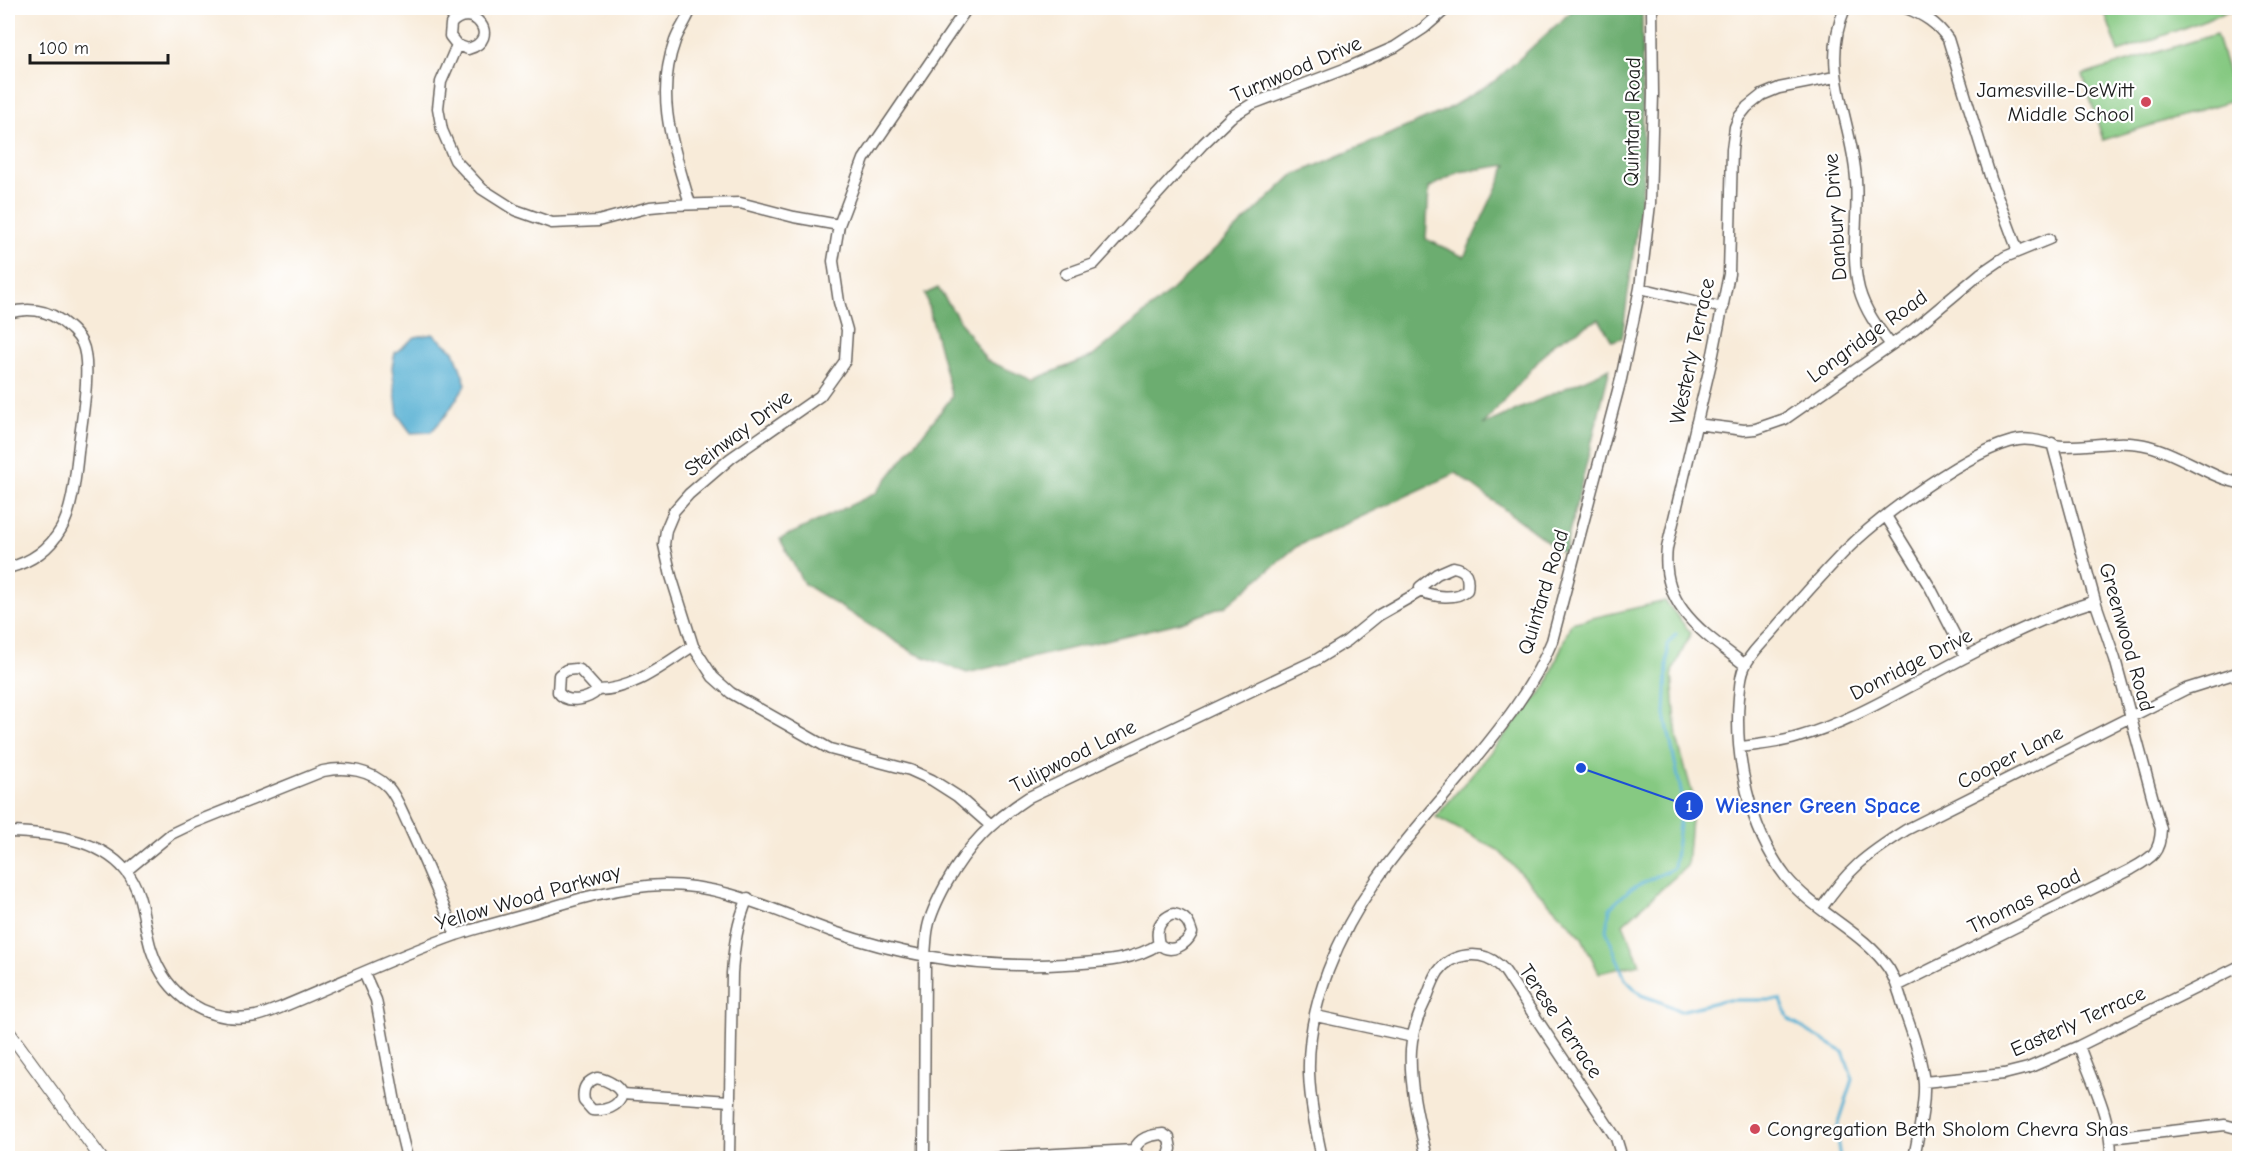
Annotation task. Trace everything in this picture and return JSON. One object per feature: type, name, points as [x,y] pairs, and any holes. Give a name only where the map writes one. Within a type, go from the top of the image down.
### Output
[{"type":"street","points":[[690,204],[667,124],[664,92],[675,40],[691,8]]},
{"type":"street","name":"Steinway Drive","points":[[967,8],[864,159],[839,225],[833,261],[839,302],[847,330],[845,361],[820,396],[731,458],[689,494],[674,512],[666,530],[664,545],[686,627],[693,645],[713,677],[741,700],[830,749],[910,770],[932,780],[957,796],[990,825]]},
{"type":"street","name":"Turnwood Drive","points":[[1066,274],[1094,264],[1203,144],[1232,117],[1252,104],[1395,47],[1424,28],[1447,8]]},
{"type":"street","name":"Quintard Road","points":[[1322,1158],[1311,1101],[1310,1044],[1332,963],[1353,917],[1378,878],[1496,734],[1524,696],[1552,641],[1621,379],[1640,288],[1650,204],[1653,94],[1652,8]]},
{"type":"street","name":"Danbury Drive","points":[[1845,8],[1835,49],[1835,77],[1857,181],[1855,265],[1859,290],[1866,307],[1877,327],[1891,345]]},
{"type":"street","points":[[1906,8],[1923,15],[1940,27],[1948,39],[1990,179],[2018,251]]},
{"type":"street","points":[[457,45],[441,82],[438,108],[442,130],[455,160],[482,189],[515,210],[552,223],[598,221],[650,207],[740,203],[839,225]]},
{"type":"street","name":"Westerly Terrace","points":[[1745,665],[1700,629],[1677,604],[1668,584],[1667,548],[1729,274],[1732,149],[1735,127],[1739,117],[1762,95],[1779,88],[1835,77]]},
{"type":"street","name":"Longridge Road","points":[[1696,424],[1744,430],[1785,419],[1914,329],[1980,274],[2018,251],[2049,239]]},
{"type":"street","points":[[1640,288],[1723,308]]},
{"type":"street","points":[[8,313],[21,309],[39,310],[54,316],[72,329],[81,342],[86,368],[75,472],[63,527],[42,553],[19,566],[8,568]]},
{"type":"street","points":[[1914,1158],[1923,1082],[1919,1057],[1897,986],[1889,969],[1870,948],[1799,891],[1786,876],[1771,853],[1750,802],[1740,747],[1738,711],[1740,681],[1745,665],[1810,587],[1854,542],[1886,516],[1953,469],[2001,444],[2033,439],[2062,446],[2120,442],[2145,445],[2166,451],[2240,483]]},
{"type":"street","name":"Greenwood Road","points":[[2052,443],[2096,601],[2115,659],[2161,829],[2160,842]]},
{"type":"street","points":[[1886,516],[1931,589],[1966,657]]},
{"type":"street","name":"Tulipwood Lane","points":[[924,1158],[925,955],[928,927],[941,893],[957,864],[980,835],[1029,797],[1316,660],[1347,641],[1384,611],[1420,591]]},
{"type":"street","name":"Donridge Drive","points":[[1740,747],[1770,743],[1831,726],[2045,619],[2096,601]]},
{"type":"street","points":[[598,690],[610,690],[634,683],[693,645]]},
{"type":"street","name":"Cooper Lane","points":[[1821,909],[1851,869],[1906,830],[2186,689],[2240,672]]},
{"type":"street","points":[[126,871],[171,834],[196,822],[323,771],[336,768],[353,769],[375,777],[393,792],[429,869],[456,935]]},
{"type":"street","name":"Yellow Wood Parkway","points":[[8,832],[44,835],[79,842],[99,850],[126,871],[138,895],[152,951],[165,980],[183,1000],[196,1008],[229,1018],[256,1016],[456,935],[592,895],[630,887],[666,885],[704,888],[748,898],[832,931],[925,955],[975,963],[1035,966],[1101,962],[1131,957],[1159,944]]},
{"type":"street","name":"Thomas Road","points":[[1897,986],[2130,870],[2154,854],[2160,842]]},
{"type":"street","points":[[729,1158],[732,973],[735,944],[748,898]]},
{"type":"street","name":"Terese Terrace","points":[[1427,1158],[1411,1071],[1413,1037],[1437,973],[1456,957],[1465,955],[1488,958],[1498,964],[1510,979],[1616,1138],[1620,1158]]},
{"type":"street","name":"Easterly Terrace","points":[[1923,1082],[2004,1074],[2020,1070],[2079,1046],[2240,966]]},
{"type":"street","points":[[364,973],[376,1000],[407,1158]]},
{"type":"street","points":[[1316,1016],[1413,1037]]},
{"type":"street","points":[[8,1031],[101,1158]]},
{"type":"street","points":[[2079,1046],[2102,1107],[2110,1138],[2112,1158]]},
{"type":"street","points":[[622,1094],[730,1101]]},
{"type":"street","points":[[2110,1138],[2225,1125],[2240,1129]]},
{"type":"street","points":[[981,1158],[1138,1154],[1143,1139],[1162,1134],[1169,1138],[1171,1149],[1168,1158]]},
{"type":"green space","points":[[1575,8],[1642,8],[1643,183],[1622,338],[1612,341],[1599,319],[1554,343],[1483,425],[1610,368],[1564,554],[1456,473],[1296,547],[1226,606],[1178,623],[967,673],[914,653],[804,584],[780,539],[876,493],[952,397],[925,294],[938,288],[986,360],[1032,380],[1093,356],[1163,298],[1292,176],[1446,110],[1496,80]],"holes":[[[1507,165],[1464,257],[1426,239],[1429,188],[1459,172]]]},
{"type":"green space","points":[[2103,8],[2237,8],[2119,52]]},
{"type":"green space","points":[[2216,34],[2236,99],[2103,140],[2083,75]]},
{"type":"green space","points":[[1665,601],[1691,633],[1672,672],[1677,739],[1693,796],[1687,866],[1623,924],[1640,964],[1599,973],[1581,936],[1498,850],[1436,817],[1546,686],[1571,623]]},
{"type":"water","points":[[433,334],[454,351],[466,384],[447,414],[431,432],[411,433],[398,415],[392,367],[395,353],[415,337]]},
{"type":"waterway","points":[[1676,634],[1668,644],[1665,715],[1682,796],[1674,868],[1630,889],[1610,908],[1606,930],[1625,979],[1641,995],[1680,1011],[1724,1000],[1781,1000],[1789,1020],[1843,1052],[1853,1079],[1836,1132],[1840,1158]]},
{"type":"place","name":"Jamesville-DeWitt Middle School","points":[[2146,102]]},
{"type":"place","name":"Wiesner Green Space","points":[[1581,768]]},
{"type":"place","name":"Congregation Beth Sholom Chevra Shas","points":[[1755,1129]]}]
